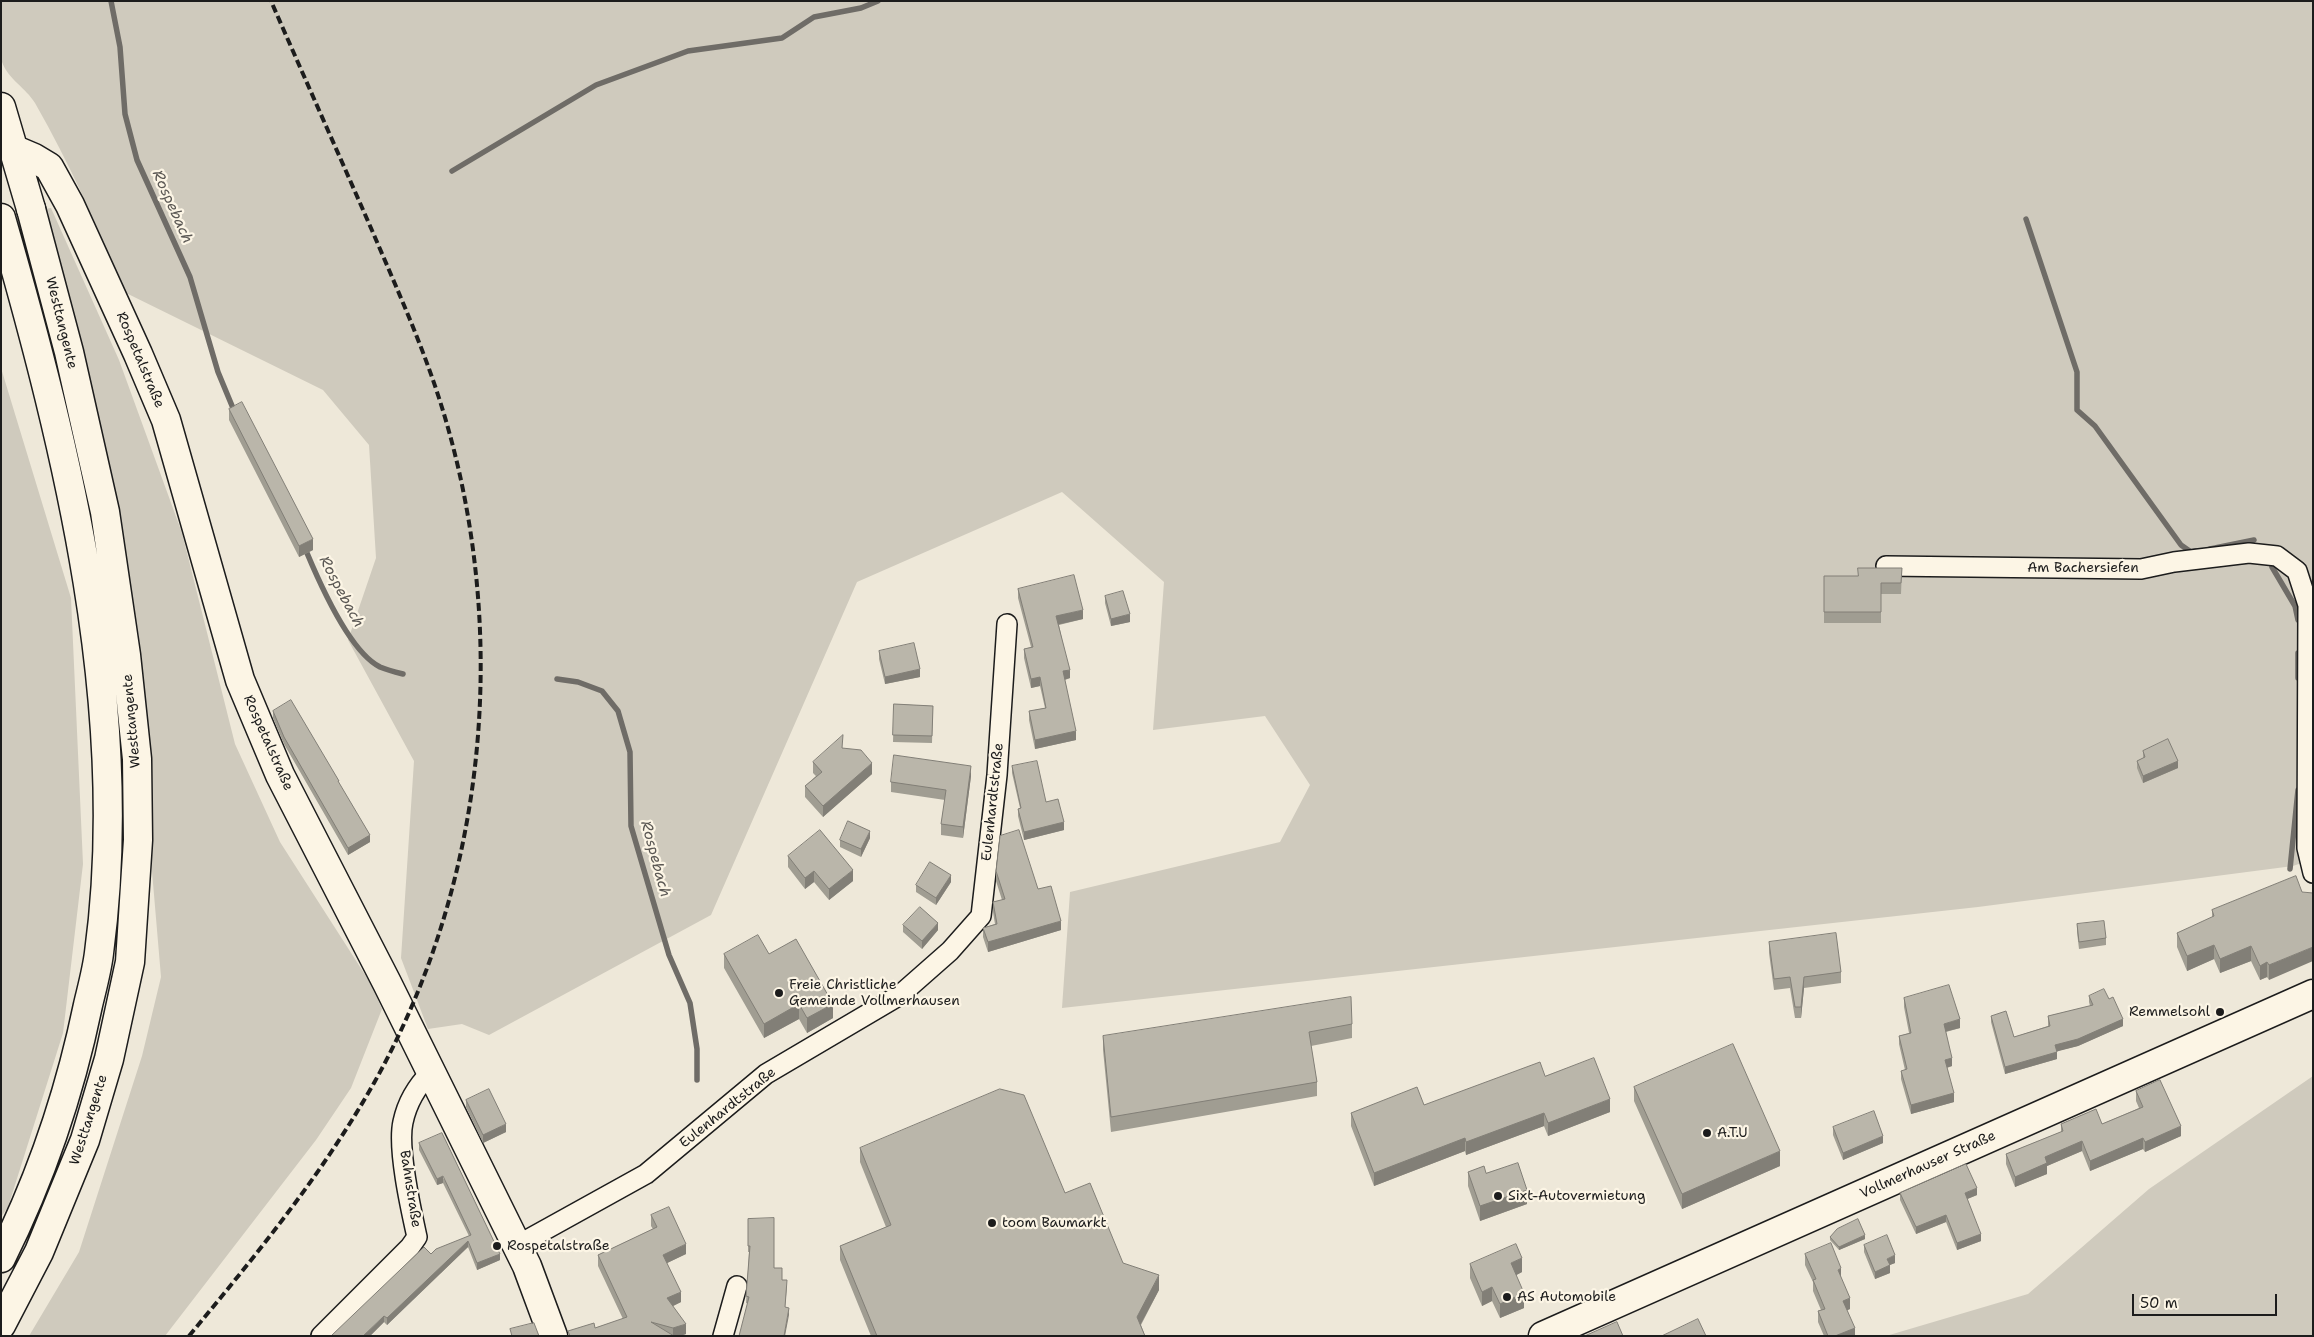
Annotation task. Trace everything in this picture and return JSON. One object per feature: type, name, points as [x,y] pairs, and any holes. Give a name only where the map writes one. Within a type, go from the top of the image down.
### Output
[{"type":"main road","name":"Westtangente","points":[[1,107],[7,148],[31,209],[69,352],[105,512],[126,655],[137,759],[138,840],[130,962],[109,1059],[85,1140],[39,1252],[1,1325]]},
{"type":"main road","name":"Rospetalstraße","points":[[7,148],[34,158],[49,168],[67,199],[166,420],[240,680],[280,775],[431,1072],[516,1246],[540,1298],[553,1336]]},
{"type":"main road","name":"Westtangente","points":[[1,218],[32,325],[76,512],[101,679],[108,812],[99,954],[79,1051],[50,1142],[17,1226],[1,1258]]},
{"type":"main road","name":"Vollmerhauser Straße","points":[[1543,1336],[2313,994]]},
{"type":"street","name":"Am Bachersiefen","points":[[1886,566],[2140,569],[2174,562],[2249,553],[2277,556],[2297,571],[2310,606],[2307,848],[2313,872]]},
{"type":"street","name":"Eulenhardtstraße","points":[[516,1246],[646,1174],[766,1074],[900,995],[950,951],[981,916],[996,775],[1007,624]]},
{"type":"street","name":"Bahnstraße","points":[[321,1336],[410,1247],[417,1237],[403,1157],[402,1122],[419,1084],[431,1072]]},
{"type":"street","points":[[723,1336],[737,1286]]},
{"type":"shaded area","points":[[1,1],[2313,1],[2313,859],[2293,866],[1978,907],[1062,1008],[1070,892],[1280,842],[1310,785],[1265,716],[1153,730],[1164,582],[1062,492],[857,582],[711,915],[489,1035],[462,1024],[428,1029],[401,958],[414,761],[348,640],[376,558],[369,445],[323,390],[124,292],[83,196],[48,126],[35,103],[8,73],[2,62]]},
{"type":"shaded area","points":[[51,208],[119,360],[182,533],[235,744],[280,842],[371,984],[382,1009],[351,1088],[316,1140],[165,1336],[29,1336],[79,1252],[142,1056],[161,977],[149,836],[150,745],[139,638],[116,501],[44,209]]},
{"type":"shaded area","points":[[1,368],[71,598],[83,864],[63,1033],[8,1207],[1,1217]]},
{"type":"shaded area","points":[[2313,1076],[2313,1336],[1886,1336],[2028,1294],[2149,1189]]},
{"type":"building","points":[[242,402],[313,539],[299,546],[229,409]]},
{"type":"building","points":[[1858,568],[1902,568],[1901,583],[1881,583],[1881,612],[1824,612],[1824,576],[1858,576]]},
{"type":"building","points":[[1074,575],[1083,610],[1056,616],[1070,670],[1063,671],[1076,731],[1035,740],[1029,711],[1046,708],[1040,677],[1031,679],[1024,649],[1033,647],[1018,589]]},
{"type":"building","points":[[1123,591],[1130,614],[1111,619],[1105,596]]},
{"type":"building","points":[[914,643],[920,669],[885,677],[879,651]]},
{"type":"building","points":[[291,700],[370,835],[348,848],[284,737],[273,711]]},
{"type":"building","points":[[894,704],[933,706],[932,736],[893,735]]},
{"type":"building","points":[[843,735],[842,748],[861,750],[872,763],[823,806],[805,786],[822,772],[813,762]]},
{"type":"building","points":[[2168,739],[2178,761],[2143,776],[2137,761],[2145,757],[2143,751]]},
{"type":"building","points":[[894,755],[971,766],[963,827],[941,824],[946,790],[891,782]]},
{"type":"building","points":[[1037,761],[1046,802],[1058,799],[1064,822],[1024,832],[1018,809],[1021,808],[1012,766]]},
{"type":"building","points":[[848,821],[870,831],[861,849],[840,840]]},
{"type":"building","points":[[820,830],[853,870],[829,889],[814,871],[805,878],[788,856]]},
{"type":"building","points":[[1019,830],[1038,889],[1051,886],[1061,921],[988,942],[983,928],[997,924],[993,902],[1005,899],[996,871],[1000,836]]},
{"type":"building","points":[[930,862],[951,875],[936,898],[916,885]]},
{"type":"building","points":[[2296,876],[2302,892],[2313,893],[2313,947],[2269,965],[2267,962],[2260,966],[2251,946],[2220,959],[2214,945],[2187,956],[2177,933],[2214,916],[2212,910]]},
{"type":"building","points":[[920,907],[938,923],[922,941],[903,925]]},
{"type":"building","points":[[2104,921],[2106,938],[2079,942],[2077,924]]},
{"type":"building","points":[[1836,933],[1841,972],[1804,977],[1801,1007],[1795,1007],[1790,977],[1774,979],[1769,942]]},
{"type":"building","name":"Freie Christliche Gemeinde Vollmerhausen","points":[[758,935],[769,954],[796,939],[833,1004],[807,1018],[799,1004],[764,1024],[724,954]]},
{"type":"building","points":[[1949,985],[1960,1019],[1944,1024],[1952,1058],[1945,1060],[1954,1093],[1911,1105],[1901,1071],[1907,1069],[1899,1036],[1911,1033],[1904,998]]},
{"type":"building","points":[[2104,989],[2109,999],[2113,997],[2123,1019],[2078,1039],[2055,1045],[2057,1052],[2005,1067],[1991,1016],[2006,1011],[2014,1037],[2050,1026],[2048,1016],[2093,1005],[2089,996]]},
{"type":"building","points":[[1351,997],[1352,1024],[1309,1032],[1317,1082],[1111,1117],[1103,1036]]},
{"type":"building","name":"A.T.U","points":[[1733,1044],[1780,1151],[1682,1194],[1634,1087]]},
{"type":"building","points":[[1594,1058],[1610,1099],[1548,1123],[1544,1113],[1466,1142],[1465,1138],[1374,1173],[1351,1113],[1417,1087],[1424,1105],[1540,1062],[1545,1076]]},
{"type":"building","points":[[2160,1080],[2181,1126],[2145,1142],[2143,1138],[2090,1161],[2082,1141],[2045,1157],[2047,1163],[2015,1177],[2006,1154],[2063,1131],[2061,1124],[2096,1109],[2102,1124],[2143,1107],[2136,1091]]},
{"type":"building","points":[[489,1089],[506,1124],[483,1135],[466,1100]]},
{"type":"building","name":"toom Baumarkt","points":[[1000,1089],[1024,1095],[1065,1193],[1090,1183],[1123,1263],[1159,1275],[1137,1317],[1145,1336],[877,1336],[840,1246],[891,1225],[860,1148]]},
{"type":"building","points":[[1874,1111],[1883,1136],[1843,1153],[1833,1127]]},
{"type":"building","points":[[442,1133],[500,1254],[477,1263],[468,1241],[387,1318],[384,1316],[363,1336],[331,1336],[424,1247],[431,1254],[436,1249],[471,1235],[443,1176],[437,1179],[419,1143]]},
{"type":"building","points":[[1518,1163],[1527,1190],[1480,1206],[1468,1172],[1484,1166],[1486,1173]]},
{"type":"building","points":[[1966,1164],[1977,1188],[1965,1193],[1981,1234],[1957,1243],[1946,1215],[1916,1227],[1900,1193]]},
{"type":"building","points":[[669,1207],[686,1244],[663,1255],[681,1292],[667,1298],[686,1324],[673,1328],[651,1322],[674,1336],[570,1336],[568,1331],[594,1323],[595,1328],[627,1317],[598,1255],[657,1227],[651,1215]]},
{"type":"building","points":[[774,1218],[774,1268],[782,1268],[782,1280],[787,1280],[785,1307],[789,1308],[784,1336],[739,1336],[749,1297],[746,1296],[750,1246],[748,1246],[748,1219]]},
{"type":"building","points":[[1858,1219],[1865,1235],[1839,1247],[1830,1237],[1837,1229]]},
{"type":"building","points":[[1887,1235],[1895,1255],[1887,1259],[1890,1265],[1875,1272],[1864,1245]]},
{"type":"building","points":[[1831,1243],[1841,1268],[1838,1270],[1850,1298],[1843,1301],[1855,1328],[1835,1336],[1828,1336],[1818,1311],[1825,1309],[1813,1280],[1816,1279],[1805,1254]]},
{"type":"building","points":[[1516,1244],[1522,1258],[1511,1263],[1524,1293],[1500,1304],[1492,1287],[1482,1292],[1470,1264]]},
{"type":"building","points":[[1698,1319],[1706,1336],[1662,1336]]},
{"type":"building","points":[[1617,1322],[1623,1336],[1585,1336]]},
{"type":"building","points":[[534,1323],[539,1336],[512,1336],[510,1329]]},
{"type":"waterway","name":"Rospebach","points":[[111,1],[120,47],[125,114],[137,160],[190,277],[218,372],[235,413]]},
{"type":"waterway","points":[[452,171],[596,85],[688,51],[782,38],[814,17],[861,8],[878,1]]},
{"type":"waterway","points":[[2026,219],[2077,372],[2077,410],[2095,426],[2181,545],[2191,552],[2196,551]]},
{"type":"waterway","points":[[2210,549],[2254,540]]},
{"type":"waterway","name":"Rospebach","points":[[307,553],[337,616],[358,647],[380,667],[403,674]]},
{"type":"waterway","points":[[2272,567],[2295,606],[2298,620]]},
{"type":"waterway","points":[[2298,653],[2298,678]]},
{"type":"waterway","name":"Rospebach","points":[[557,679],[578,682],[602,691],[618,711],[630,752],[631,826],[669,955],[690,1003],[697,1049],[697,1080]]},
{"type":"waterway","points":[[2290,869],[2298,790]]},
{"type":"railway","points":[[189,1336],[287,1214],[333,1150],[374,1083],[413,1003],[443,920],[465,834],[477,747],[481,659],[476,570],[462,483],[439,398],[400,296],[271,1]]},
{"type":"place","name":"Freie Christliche Gemeinde Vollmerhausen","points":[[779,993]]},
{"type":"place","name":"Remmelsohl","points":[[2220,1012]]},
{"type":"place","name":"A.T.U","points":[[1707,1133]]},
{"type":"place","name":"Sixt-Autovermietung","points":[[1498,1196]]},
{"type":"place","name":"toom Baumarkt","points":[[992,1223]]},
{"type":"place","name":"Rospetalstraße","points":[[497,1246]]},
{"type":"place","name":"AS Automobile","points":[[1507,1297]]}]
